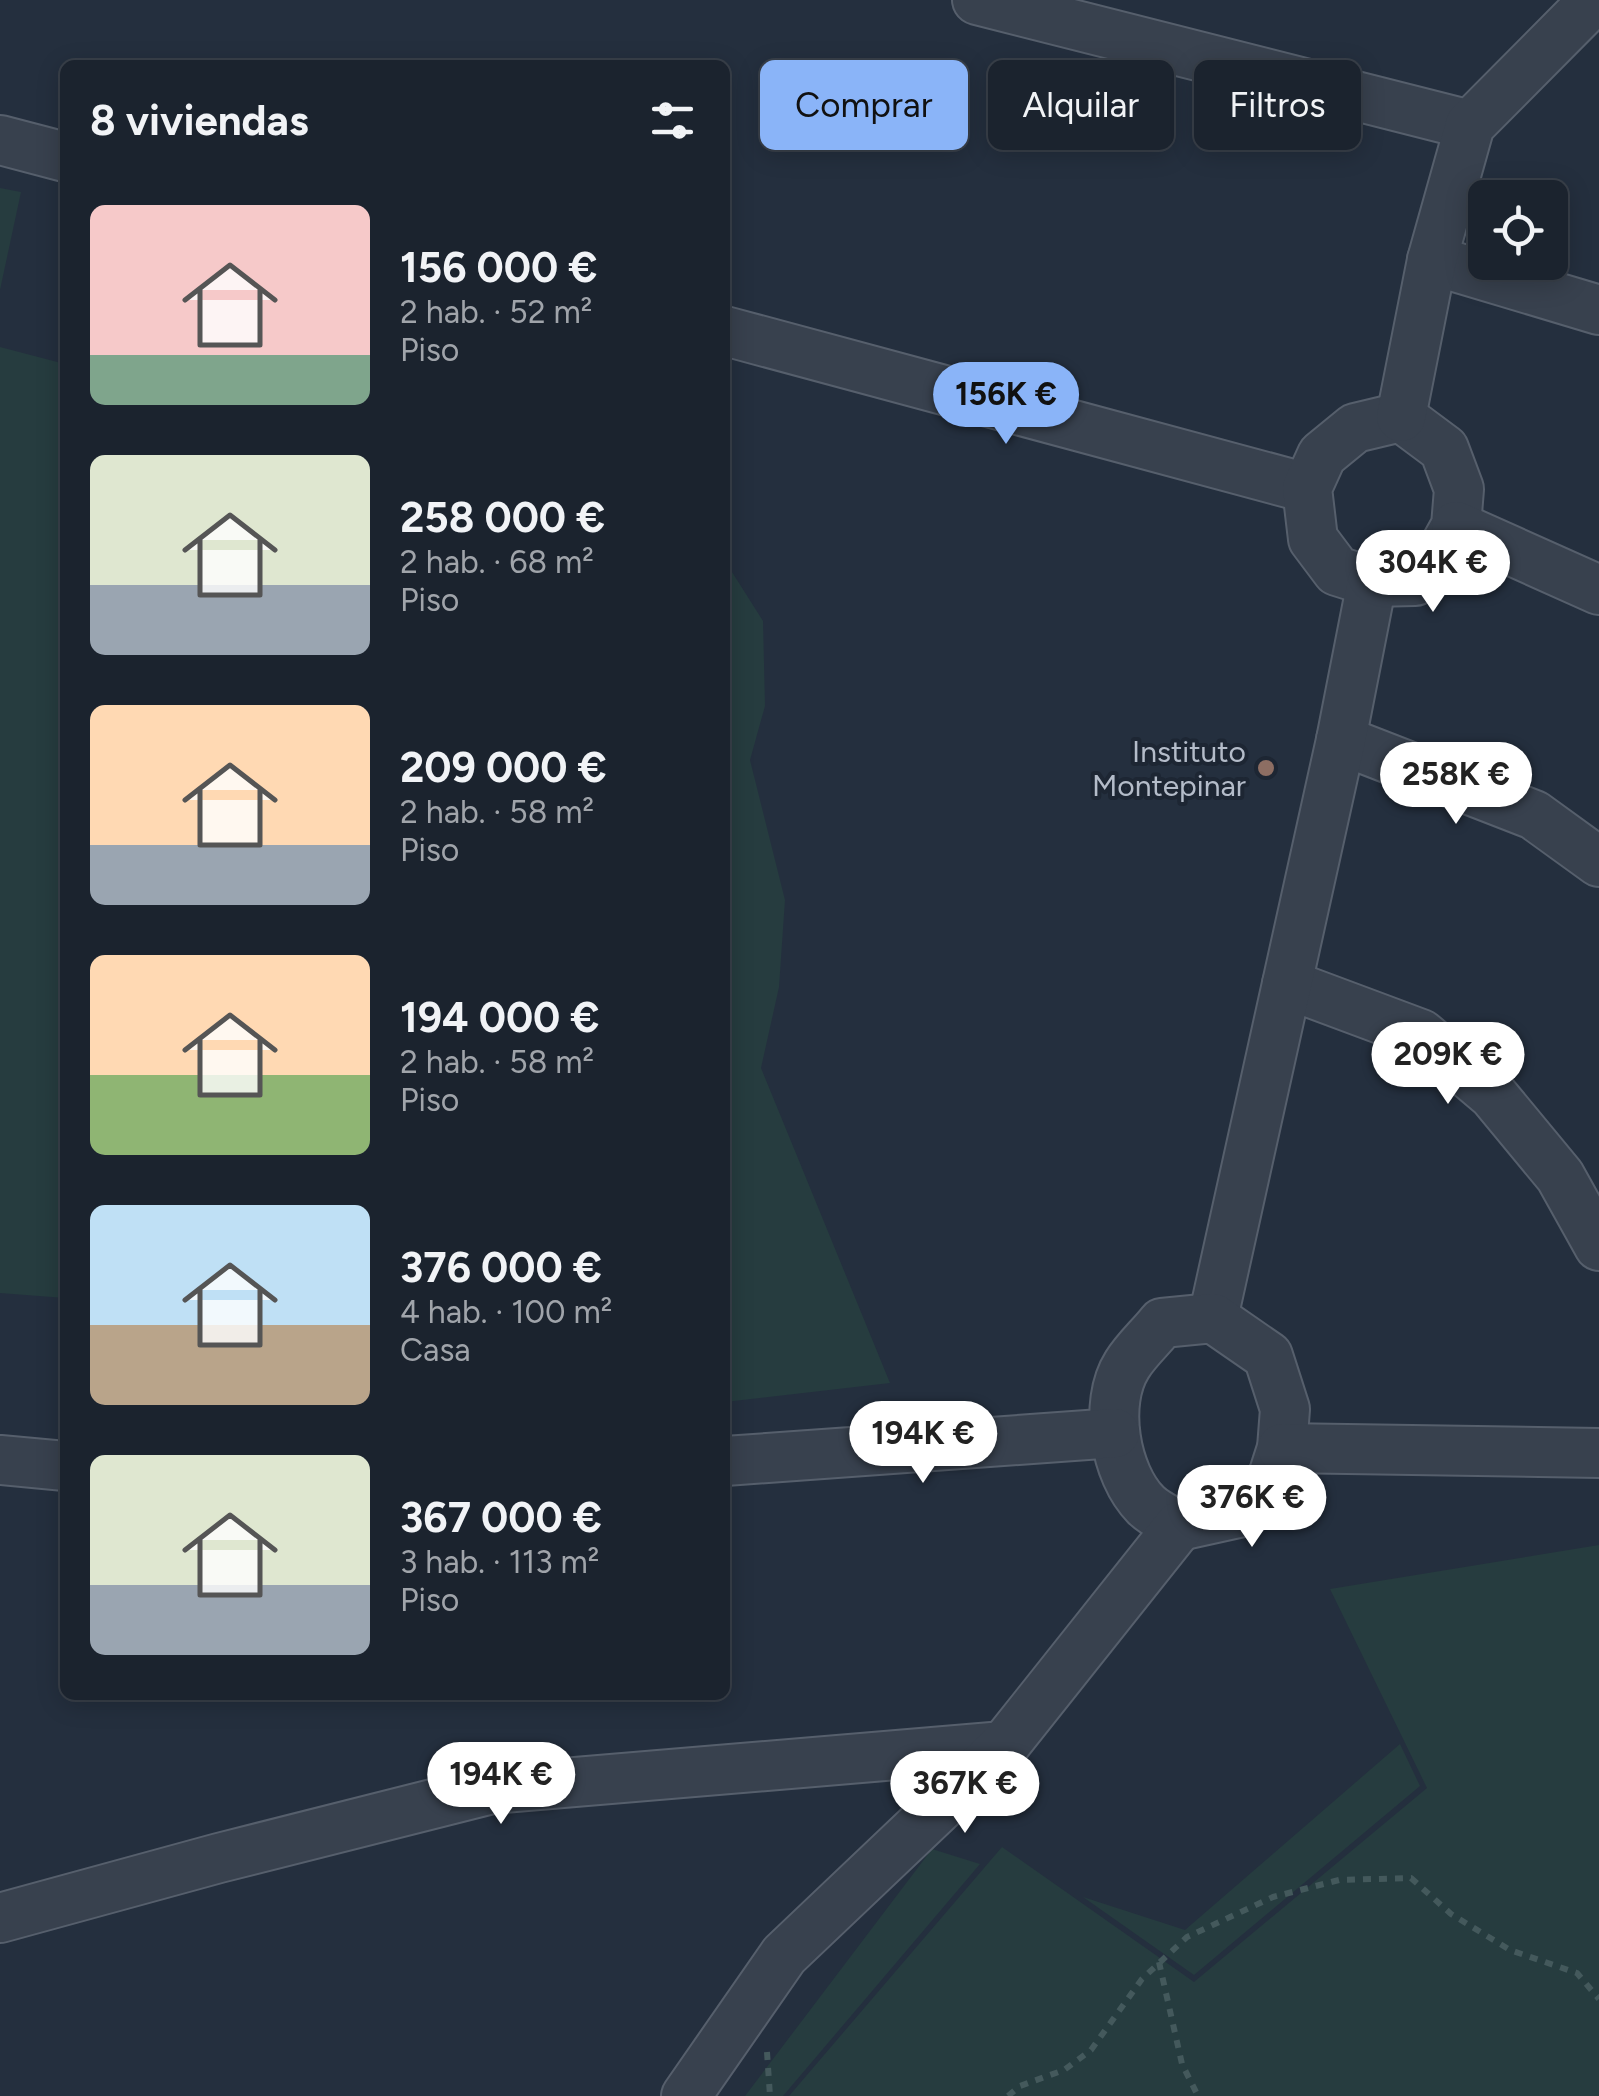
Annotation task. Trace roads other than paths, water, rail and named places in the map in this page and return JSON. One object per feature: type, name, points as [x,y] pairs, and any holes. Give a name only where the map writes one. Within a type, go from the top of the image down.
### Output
[{"type":"street","points":[[977,0],[1470,125]]},
{"type":"street","points":[[1401,417],[1432,260],[1470,125],[1588,21]]},
{"type":"street","points":[[0,140],[60,156]]},
{"type":"street","points":[[1432,260],[1599,310]]},
{"type":"street","points":[[730,332],[1307,488]]},
{"type":"street","points":[[1401,417],[1444,449],[1459,489],[1456,526],[1442,553],[1414,581],[1372,582],[1337,570],[1312,540],[1307,488],[1322,455],[1354,428],[1401,417]]},
{"type":"street","points":[[1456,526],[1599,590]]},
{"type":"street","points":[[1213,1318],[1341,740],[1372,582]]},
{"type":"street","points":[[1341,740],[1534,816],[1599,862]]},
{"type":"street","points":[[1288,984],[1421,1034],[1493,1095],[1560,1176],[1599,1246]]},
{"type":"street","points":[[686,2096],[784,1955],[1004,1746],[1179,1526],[1247,1511],[1273,1476],[1282,1448],[1285,1409],[1268,1356],[1213,1318],[1162,1323],[1126,1367],[1115,1402],[1115,1434],[1128,1480],[1147,1506],[1179,1526]]},
{"type":"street","points":[[730,1461],[1115,1434]]},
{"type":"street","points":[[1282,1448],[1599,1453]]},
{"type":"street","points":[[0,1460],[60,1466]]},
{"type":"street","points":[[0,1918],[492,1789],[1004,1746]]},
{"type":"place","name":"Instituto Montepinar","points":[[1266,768]]}]
